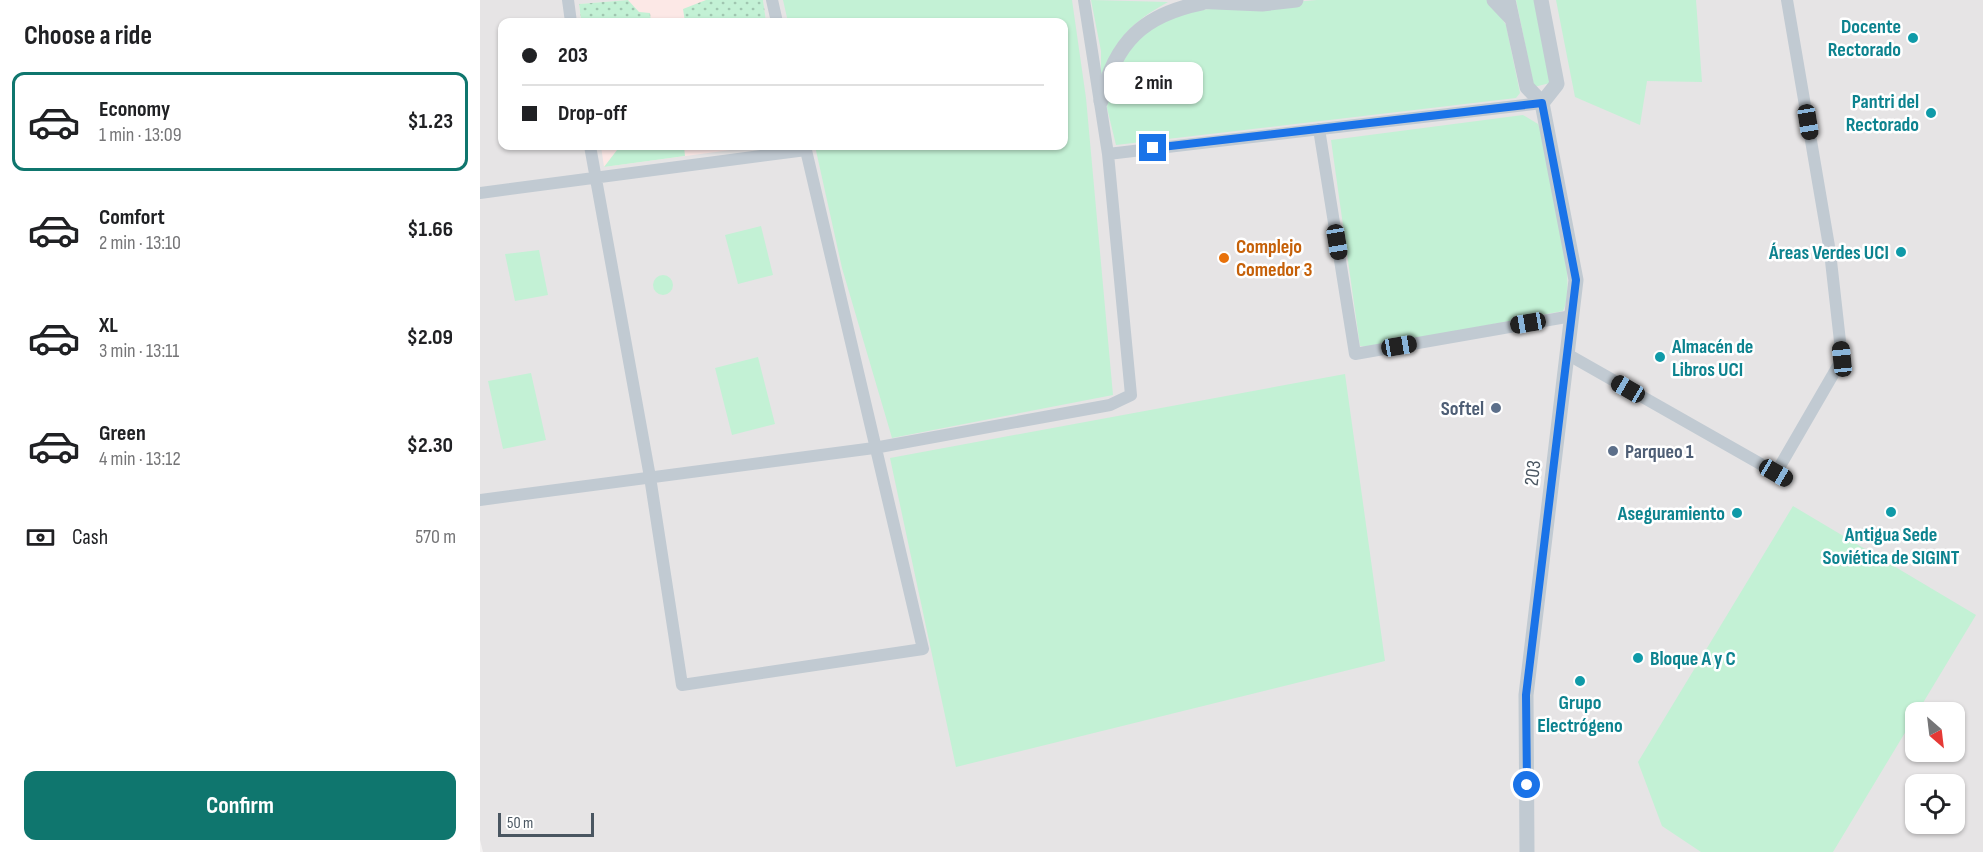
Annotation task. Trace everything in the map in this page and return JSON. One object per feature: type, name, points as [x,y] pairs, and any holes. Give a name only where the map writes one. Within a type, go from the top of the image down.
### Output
[{"type":"street","points":[[568,0],[570,18]]},
{"type":"street","points":[[772,0],[776,18]]},
{"type":"street","points":[[480,500],[874,448],[1110,405],[1131,395],[1108,154],[1084,0]]},
{"type":"street","points":[[1101,100],[1108,73],[1119,51],[1136,33],[1171,12],[1196,2],[1262,4],[1296,0]]},
{"type":"street","points":[[1494,0],[1512,19]]},
{"type":"street","points":[[1508,0],[1527,87],[1542,103]]},
{"type":"street","points":[[1108,154],[1542,103],[1557,84],[1541,0]]},
{"type":"street","points":[[1776,473],[1842,359],[1830,252],[1787,0]]},
{"type":"street","name":"203","points":[[1527,852],[1526,695],[1576,280],[1542,103]]},
{"type":"street","points":[[1319,129],[1355,354],[1572,316]]},
{"type":"street","points":[[591,150],[650,477],[682,685],[923,649],[874,448],[806,150]]},
{"type":"street","points":[[480,193],[792,150]]},
{"type":"street","points":[[1567,354],[1787,479]]},
{"type":"shaded area","points":[[480,0],[1983,0],[1983,852],[483,852],[480,840]]},
{"type":"shaded area","points":[[628,0],[763,0],[765,18],[581,18],[579,4]]},
{"type":"shaded area","points":[[602,150],[730,150],[604,167]]},
{"type":"green space","points":[[628,0],[639,12],[650,13],[651,18],[581,18],[579,4]]},
{"type":"green space","points":[[706,0],[763,0],[766,18],[684,18],[683,9]]},
{"type":"green space","points":[[783,0],[1072,0],[1086,98],[1113,395],[892,438],[842,268],[816,150],[1068,150],[1068,18],[787,18]]},
{"type":"green space","points":[[1091,0],[1168,2],[1134,25],[1118,42],[1101,79],[1101,51]]},
{"type":"green space","points":[[1317,0],[1490,0],[1506,25],[1520,93],[1516,98],[1116,145],[1107,108],[1109,92],[1114,75],[1142,32],[1188,11]]},
{"type":"green space","points":[[1516,0],[1534,0],[1550,83],[1534,87]]},
{"type":"green space","points":[[1556,0],[1696,0],[1702,82],[1647,81],[1640,125],[1575,97]]},
{"type":"green space","points":[[1523,115],[1538,124],[1544,141],[1557,203],[1567,277],[1567,297],[1563,311],[1370,347],[1360,346],[1331,140]]},
{"type":"green space","points":[[617,150],[684,150],[685,156],[604,167]]},
{"type":"green space","points":[[761,226],[773,275],[738,284],[725,235]]},
{"type":"green space","points":[[539,250],[548,295],[515,301],[505,254]]},
{"type":"green space","points":[[663,275],[670,278],[673,285],[670,292],[663,295],[656,292],[653,285],[656,278]]},
{"type":"green space","points":[[758,357],[775,424],[732,435],[715,368]]},
{"type":"green space","points":[[531,373],[546,440],[503,449],[488,381]]},
{"type":"green space","points":[[1345,374],[1385,661],[956,767],[890,458]]},
{"type":"green space","points":[[1793,506],[1976,615],[1924,702],[1905,702],[1905,733],[1833,852],[1701,852],[1662,826],[1638,762]]},
{"type":"place","name":"Docente Rectorado","points":[[1913,38]]},
{"type":"place","name":"Pantri del Rectorado","points":[[1931,113]]},
{"type":"place","name":"Áreas Verdes UCI","points":[[1901,252]]},
{"type":"place","name":"Complejo Comedor 3","points":[[1224,258]]},
{"type":"place","name":"Almacén de Libros UCI","points":[[1660,357]]},
{"type":"place","name":"Softel","points":[[1496,408]]},
{"type":"place","name":"Parqueo 1","points":[[1613,451]]},
{"type":"place","name":"Antigua Sede Soviética de SIGINT","points":[[1891,512]]},
{"type":"place","name":"Aseguramiento","points":[[1737,513]]},
{"type":"place","name":"Bloque A y C","points":[[1638,658]]},
{"type":"place","name":"Grupo Electrógeno","points":[[1580,681]]},
{"type":"route","points":[[1153,148],[1542,103],[1576,280],[1526,695],[1527,785]]}]
